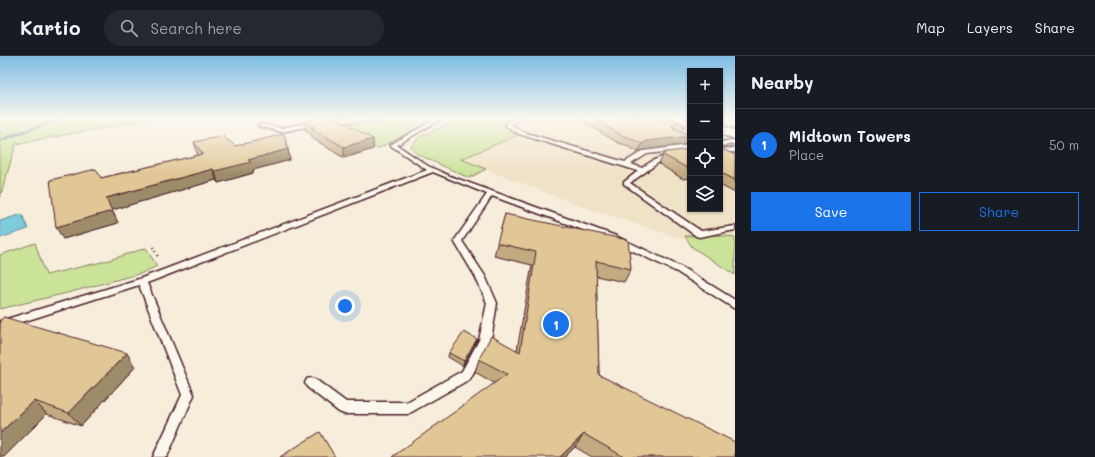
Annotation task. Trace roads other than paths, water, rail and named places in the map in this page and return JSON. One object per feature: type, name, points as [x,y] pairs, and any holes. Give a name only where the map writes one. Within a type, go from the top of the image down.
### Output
[{"type":"lane","points":[[408,137],[393,145],[426,167],[490,194],[613,238],[680,270],[735,305]]},
{"type":"lane","points":[[533,137],[643,170]]},
{"type":"lane","points":[[723,144],[735,142]]},
{"type":"lane","points":[[625,165],[645,152],[687,147]]},
{"type":"lane","points":[[723,151],[735,150]]},
{"type":"lane","points":[[723,152],[735,158]]},
{"type":"lane","points":[[687,154],[656,159],[626,183],[700,234],[735,228]]},
{"type":"lane","points":[[0,325],[142,281],[433,170]]},
{"type":"lane","points":[[311,383],[344,408],[408,408],[466,375],[485,340],[492,303],[480,276],[458,241],[490,194]]},
{"type":"lane","points":[[142,281],[188,395],[160,457]]},
{"type":"water","points":[[22,214],[28,229],[0,238],[0,221]]},
{"type":"waterway","points":[[0,141],[10,137]]},
{"type":"place","name":"Midtown Towers","points":[[556,324]]}]
